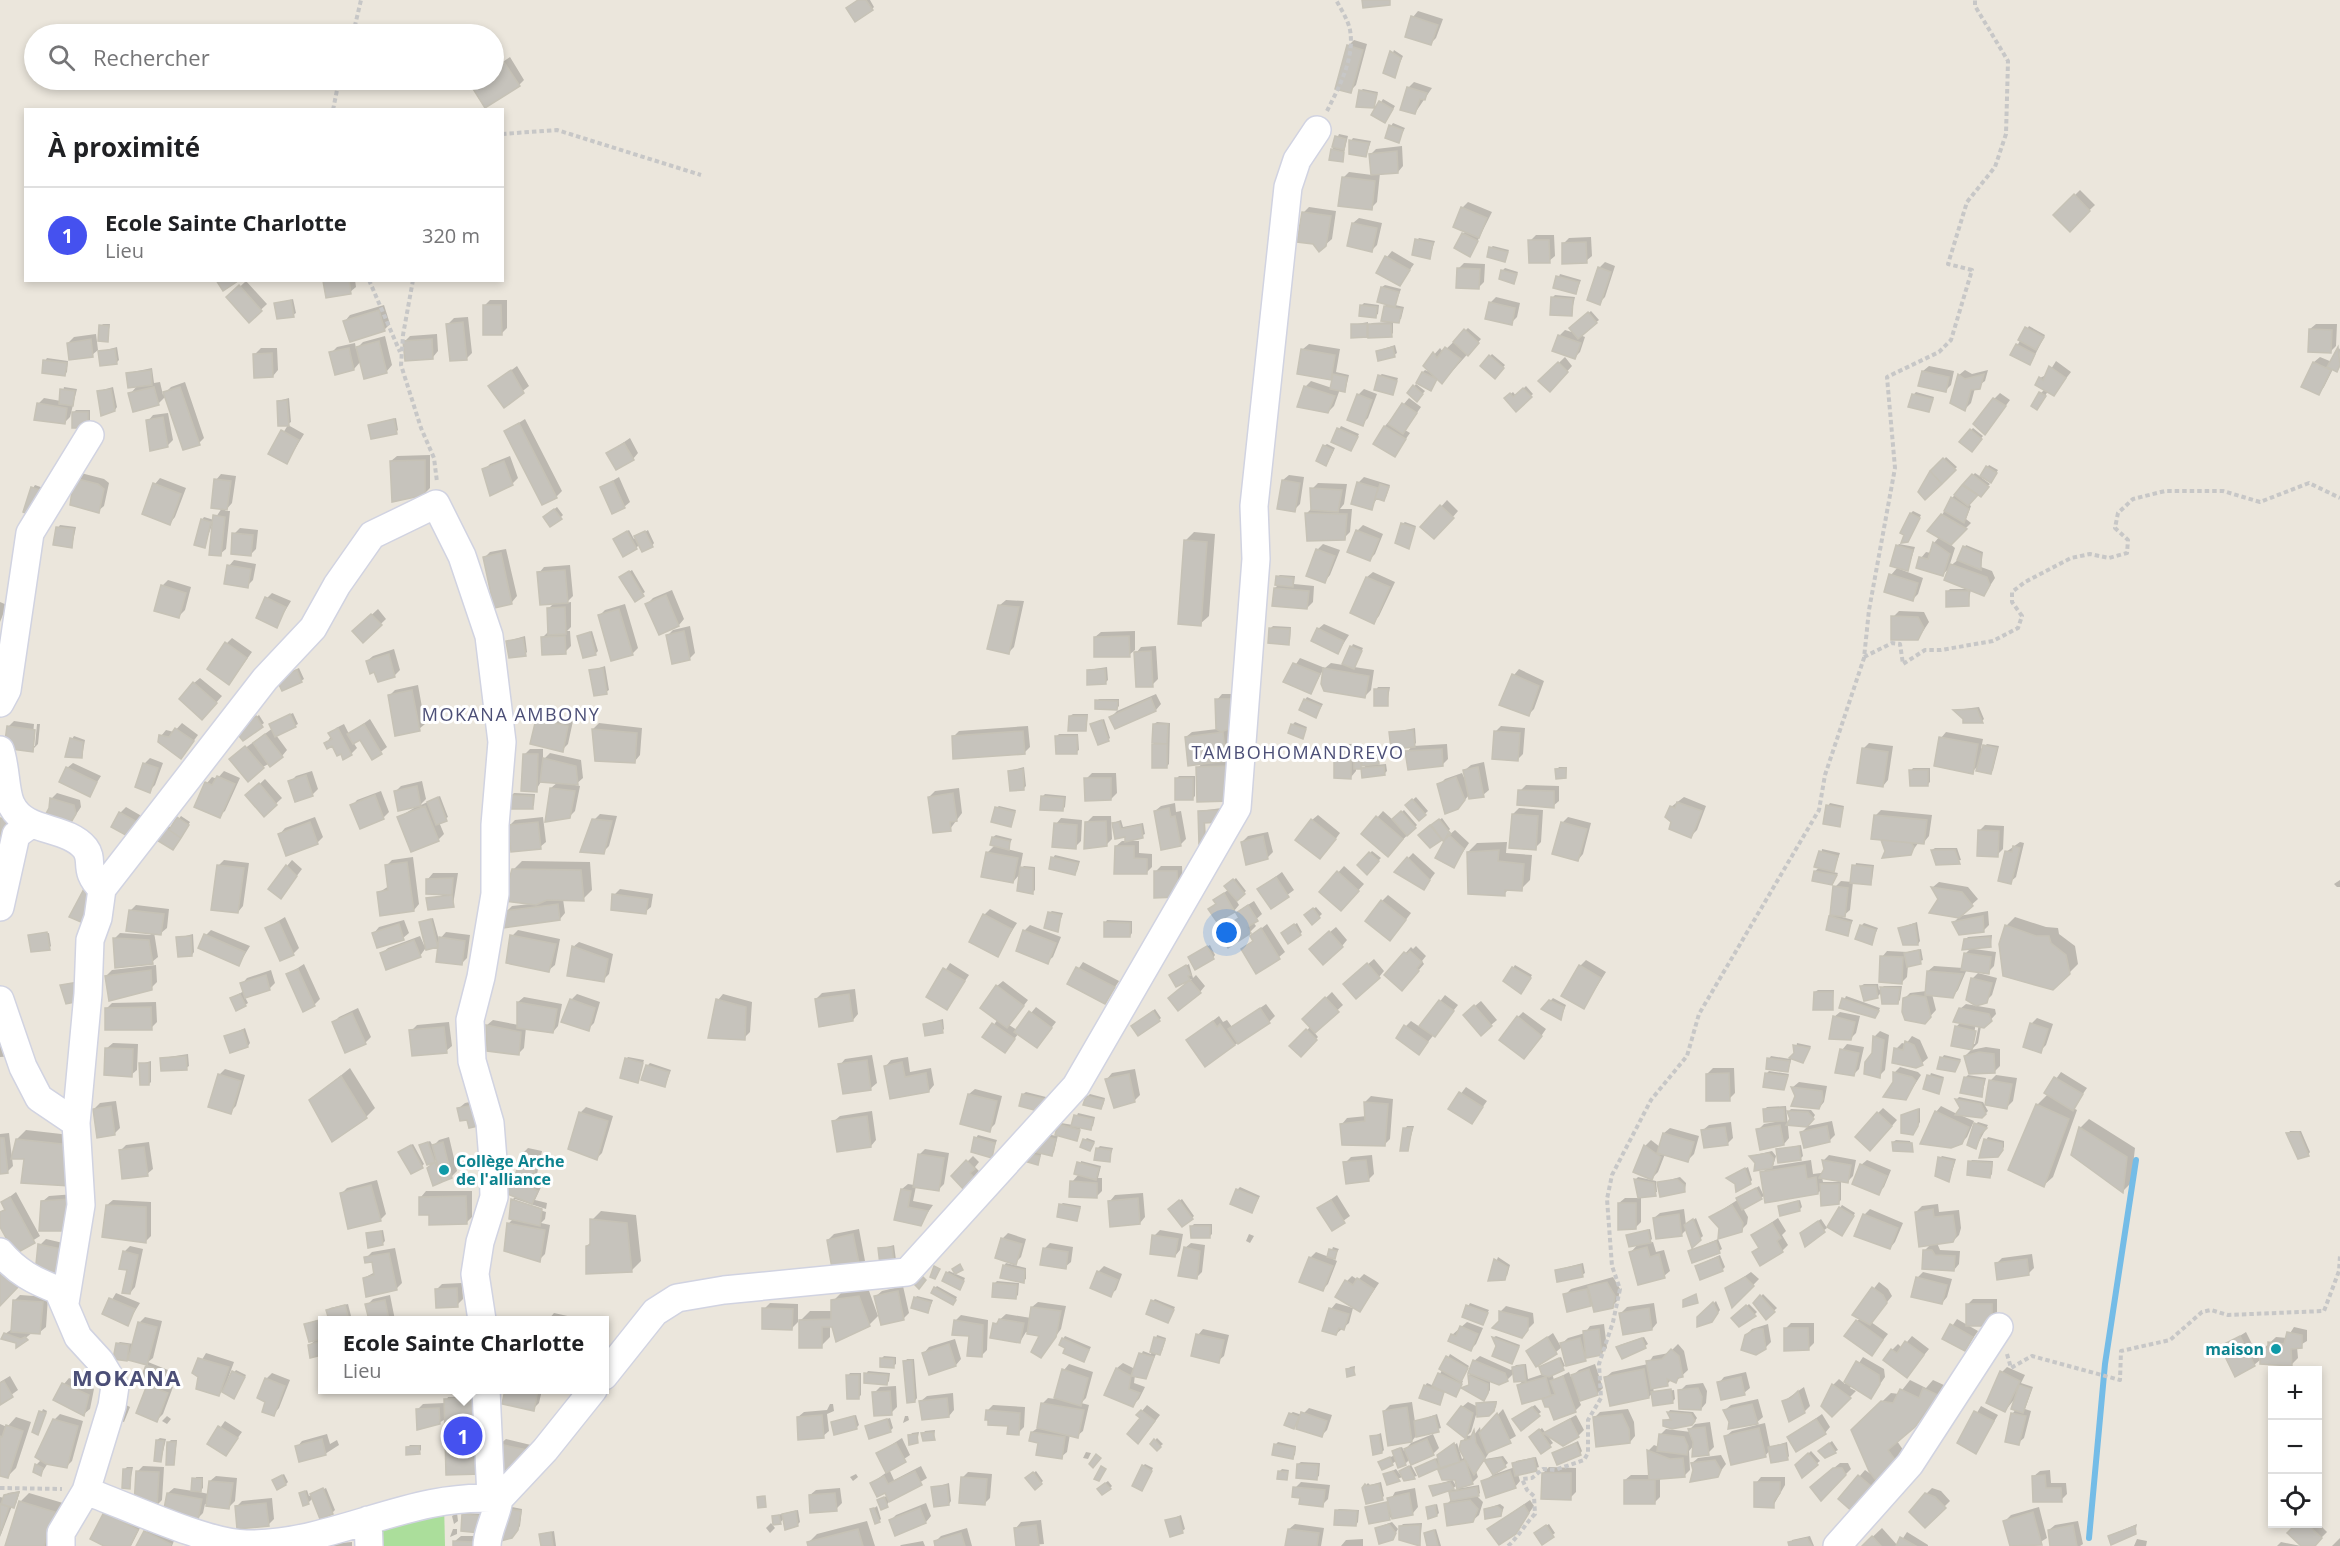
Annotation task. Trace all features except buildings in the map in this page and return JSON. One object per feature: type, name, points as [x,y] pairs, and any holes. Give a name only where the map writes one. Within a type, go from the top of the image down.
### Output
[{"type":"street","points":[[609,1370],[655,1312],[677,1298],[724,1290],[907,1272],[1076,1086],[1237,808],[1256,559],[1254,506],[1288,187],[1297,160],[1317,130]]},
{"type":"street","points":[[0,704],[7,690],[30,533],[90,435]]},
{"type":"street","points":[[65,1303],[81,1205],[76,1123],[88,994],[90,940],[98,918],[102,889],[146,835],[154,819],[265,680],[313,628],[337,585],[372,535],[436,504],[462,556],[489,636],[502,742],[495,825],[495,894],[470,1020],[472,1061],[490,1123],[493,1160],[494,1197],[480,1242],[475,1274],[481,1316]]},
{"type":"street","points":[[0,750],[10,804],[31,824],[60,832],[84,846],[88,854],[88,870],[93,880],[102,889]]},
{"type":"street","points":[[0,907],[16,835],[31,824]]},
{"type":"street","points":[[0,1000],[24,1067],[39,1098],[76,1123]]},
{"type":"street","points":[[0,1252],[13,1267],[32,1280],[58,1290],[78,1337],[100,1361],[115,1386],[112,1406],[87,1491],[69,1516],[61,1533],[62,1546]]},
{"type":"street","points":[[1837,1546],[1910,1464],[1999,1327]]},
{"type":"street","points":[[486,1394],[497,1517],[487,1538],[487,1546]]},
{"type":"street","points":[[87,1491],[212,1538],[245,1545],[369,1533],[442,1500],[495,1499],[545,1450],[589,1394]]},
{"type":"path","points":[[355,24],[361,0]]},
{"type":"path","points":[[1317,130],[1340,86],[1352,46],[1350,28],[1336,0]]},
{"type":"path","points":[[1508,1546],[1521,1534],[1536,1514],[1534,1496],[1527,1490],[1522,1479],[1532,1478],[1543,1469],[1555,1470],[1584,1460],[1588,1453],[1588,1420],[1601,1398],[1599,1364],[1613,1322],[1620,1289],[1612,1266],[1607,1199],[1612,1175],[1651,1100],[1688,1056],[1699,1014],[1819,810],[1825,775],[1864,658],[1869,610],[1895,468],[1887,377],[1939,352],[1951,340],[1972,270],[1948,264],[1967,202],[1995,167],[2006,134],[2008,60],[1975,6],[1975,0]]},
{"type":"path","points":[[333,108],[337,90]]},
{"type":"path","points":[[504,134],[557,130],[701,176]]},
{"type":"path","points":[[370,282],[400,353],[408,391],[434,458],[437,476],[436,504]]},
{"type":"path","points":[[400,353],[413,282]]},
{"type":"path","points":[[1864,658],[1893,643],[1900,644],[1903,664],[1925,650],[1941,650],[1993,641],[2018,628],[2022,616],[2012,602],[2012,592],[2025,582],[2071,558],[2090,554],[2109,558],[2127,553],[2128,540],[2115,528],[2118,513],[2133,499],[2165,491],[2223,491],[2260,502],[2309,483],[2340,498]]},
{"type":"path","points":[[1999,1327],[2011,1368],[2032,1356],[2120,1380],[2121,1351],[2170,1340],[2202,1312],[2211,1310],[2228,1315],[2324,1311],[2339,1271],[2340,1257]]},
{"type":"path","points":[[0,1488],[87,1491]]},
{"type":"green space","points":[[444,1502],[445,1546],[373,1546],[371,1523]]},
{"type":"waterway","points":[[2089,1538],[2105,1364],[2136,1160]]},
{"type":"place","name":"Collège Arche de l'alliance","points":[[444,1170]]},
{"type":"place","name":"maison","points":[[2276,1349]]},
{"type":"place","name":"Ecole Sainte Charlotte","points":[[463,1436]]},
{"type":"district","name":"MOKANA AMBONY","points":[[511,714]]},
{"type":"district","name":"TAMBOHOMANDREVO","points":[[1298,752]]},
{"type":"district","name":"MOKANA","points":[[127,1377]]}]
